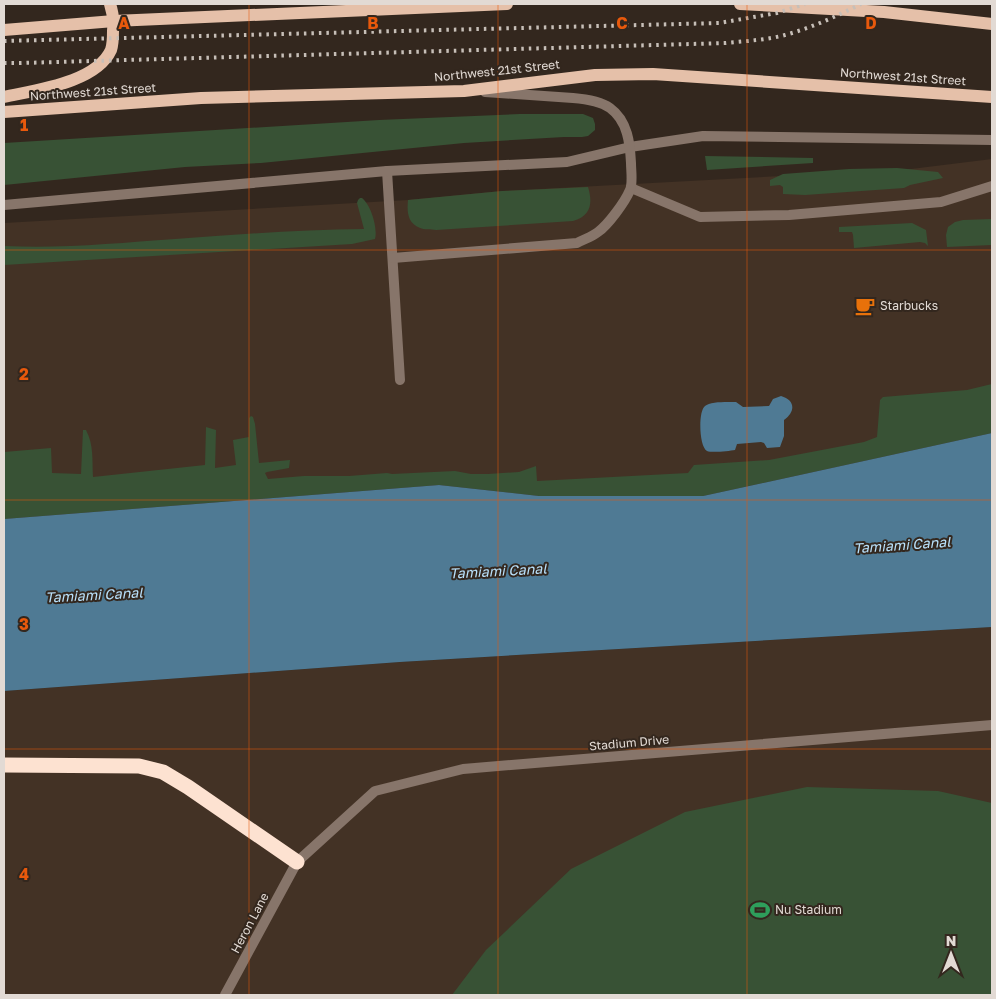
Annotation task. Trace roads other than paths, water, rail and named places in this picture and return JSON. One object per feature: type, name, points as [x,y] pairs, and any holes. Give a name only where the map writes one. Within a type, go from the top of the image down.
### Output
[{"type":"highway","points":[[4,765],[140,766],[163,772],[297,862]]},
{"type":"main road","points":[[4,97],[55,86],[89,72],[105,59],[111,49],[114,22],[110,4]]},
{"type":"main road","points":[[4,30],[114,22],[507,4]]},
{"type":"main road","points":[[740,4],[884,12],[992,24]]},
{"type":"main road","name":"Northwest 21st Street","points":[[4,112],[201,98],[464,91],[595,75],[653,74],[992,97]]},
{"type":"street","points":[[393,258],[577,243],[597,232],[611,219],[631,188],[630,147],[626,130],[610,108],[587,100],[574,98],[464,91]]},
{"type":"street","points":[[4,205],[387,171],[567,162],[630,147],[703,136],[992,140]]},
{"type":"street","points":[[387,171],[400,380]]},
{"type":"street","points":[[631,188],[700,217],[789,215],[941,202],[991,187]]},
{"type":"street","name":"Stadium Drive","points":[[297,862],[375,791],[463,769],[992,724]]},
{"type":"street","name":"Heron Lane","points":[[224,995],[297,862]]},
{"type":"water","points":[[781,396],[789,400],[792,410],[784,420],[784,436],[780,447],[767,448],[761,442],[737,444],[735,450],[729,451],[709,452],[704,448],[700,421],[703,409],[707,404],[736,402],[743,407],[769,406],[773,399]]},
{"type":"water","name":"Tamiami Canal","points":[[992,433],[992,627],[400,662],[4,691],[4,519],[439,485],[539,496],[703,496]]},
{"type":"railway","points":[[4,41],[719,23],[777,13],[805,4]]},
{"type":"railway","points":[[4,63],[726,43],[785,35],[824,21],[861,4]]},
{"type":"place","name":"Starbucks","points":[[865,306]]},
{"type":"place","name":"Nu Stadium","points":[[760,910]]}]
